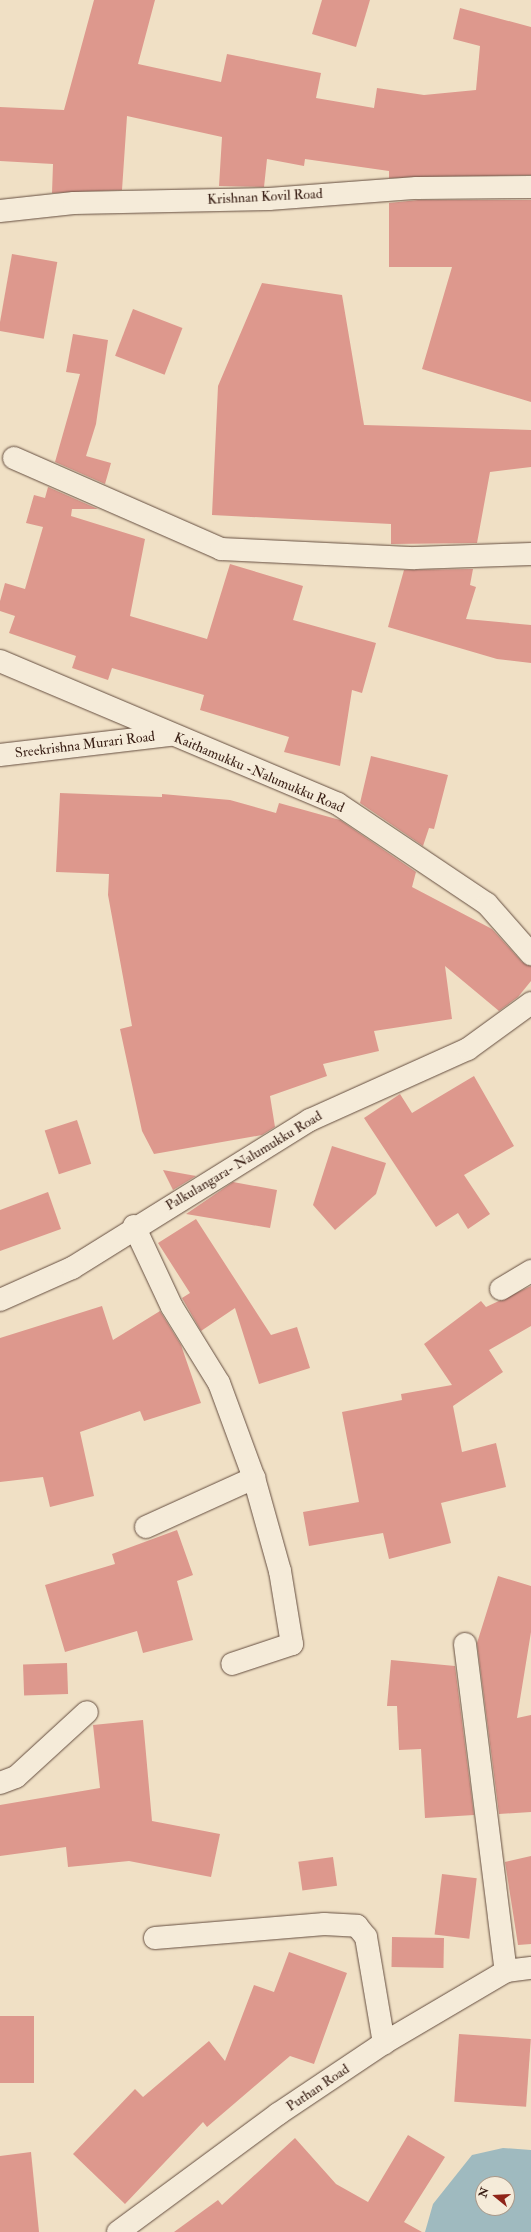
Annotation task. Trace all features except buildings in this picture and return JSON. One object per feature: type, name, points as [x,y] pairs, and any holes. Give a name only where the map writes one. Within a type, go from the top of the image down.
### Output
[{"type":"street","name":"Krishnan Kovil Road","points":[[0,211],[74,203],[269,199],[417,188],[531,187]]},
{"type":"street","points":[[14,458],[221,549],[415,558],[531,554]]},
{"type":"street","name":"Kaithamukku -Nalumukku Road","points":[[0,660],[170,735],[338,804],[487,904],[531,954]]},
{"type":"street","name":"Sreekrishna Murari Road","points":[[0,755],[170,735]]},
{"type":"street","name":"Palkulangara- Nalumukku Road","points":[[0,1300],[72,1268],[134,1226],[310,1120],[468,1049],[531,1003]]},
{"type":"street","points":[[134,1226],[172,1307],[219,1382],[254,1478],[280,1571],[292,1644],[232,1664]]},
{"type":"street","points":[[501,1289],[531,1271]]},
{"type":"street","points":[[146,1527],[254,1478]]},
{"type":"street","points":[[465,1644],[506,1971]]},
{"type":"street","points":[[0,1783],[16,1777],[87,1712]]},
{"type":"street","points":[[155,1938],[324,1924],[357,1926],[366,1937],[384,2043]]},
{"type":"street","name":"Puthan Road","points":[[118,2232],[384,2043],[506,1971],[531,1968]]},
{"type":"water","points":[[503,2148],[531,2150],[531,2232],[425,2232],[433,2204],[472,2155]]}]
